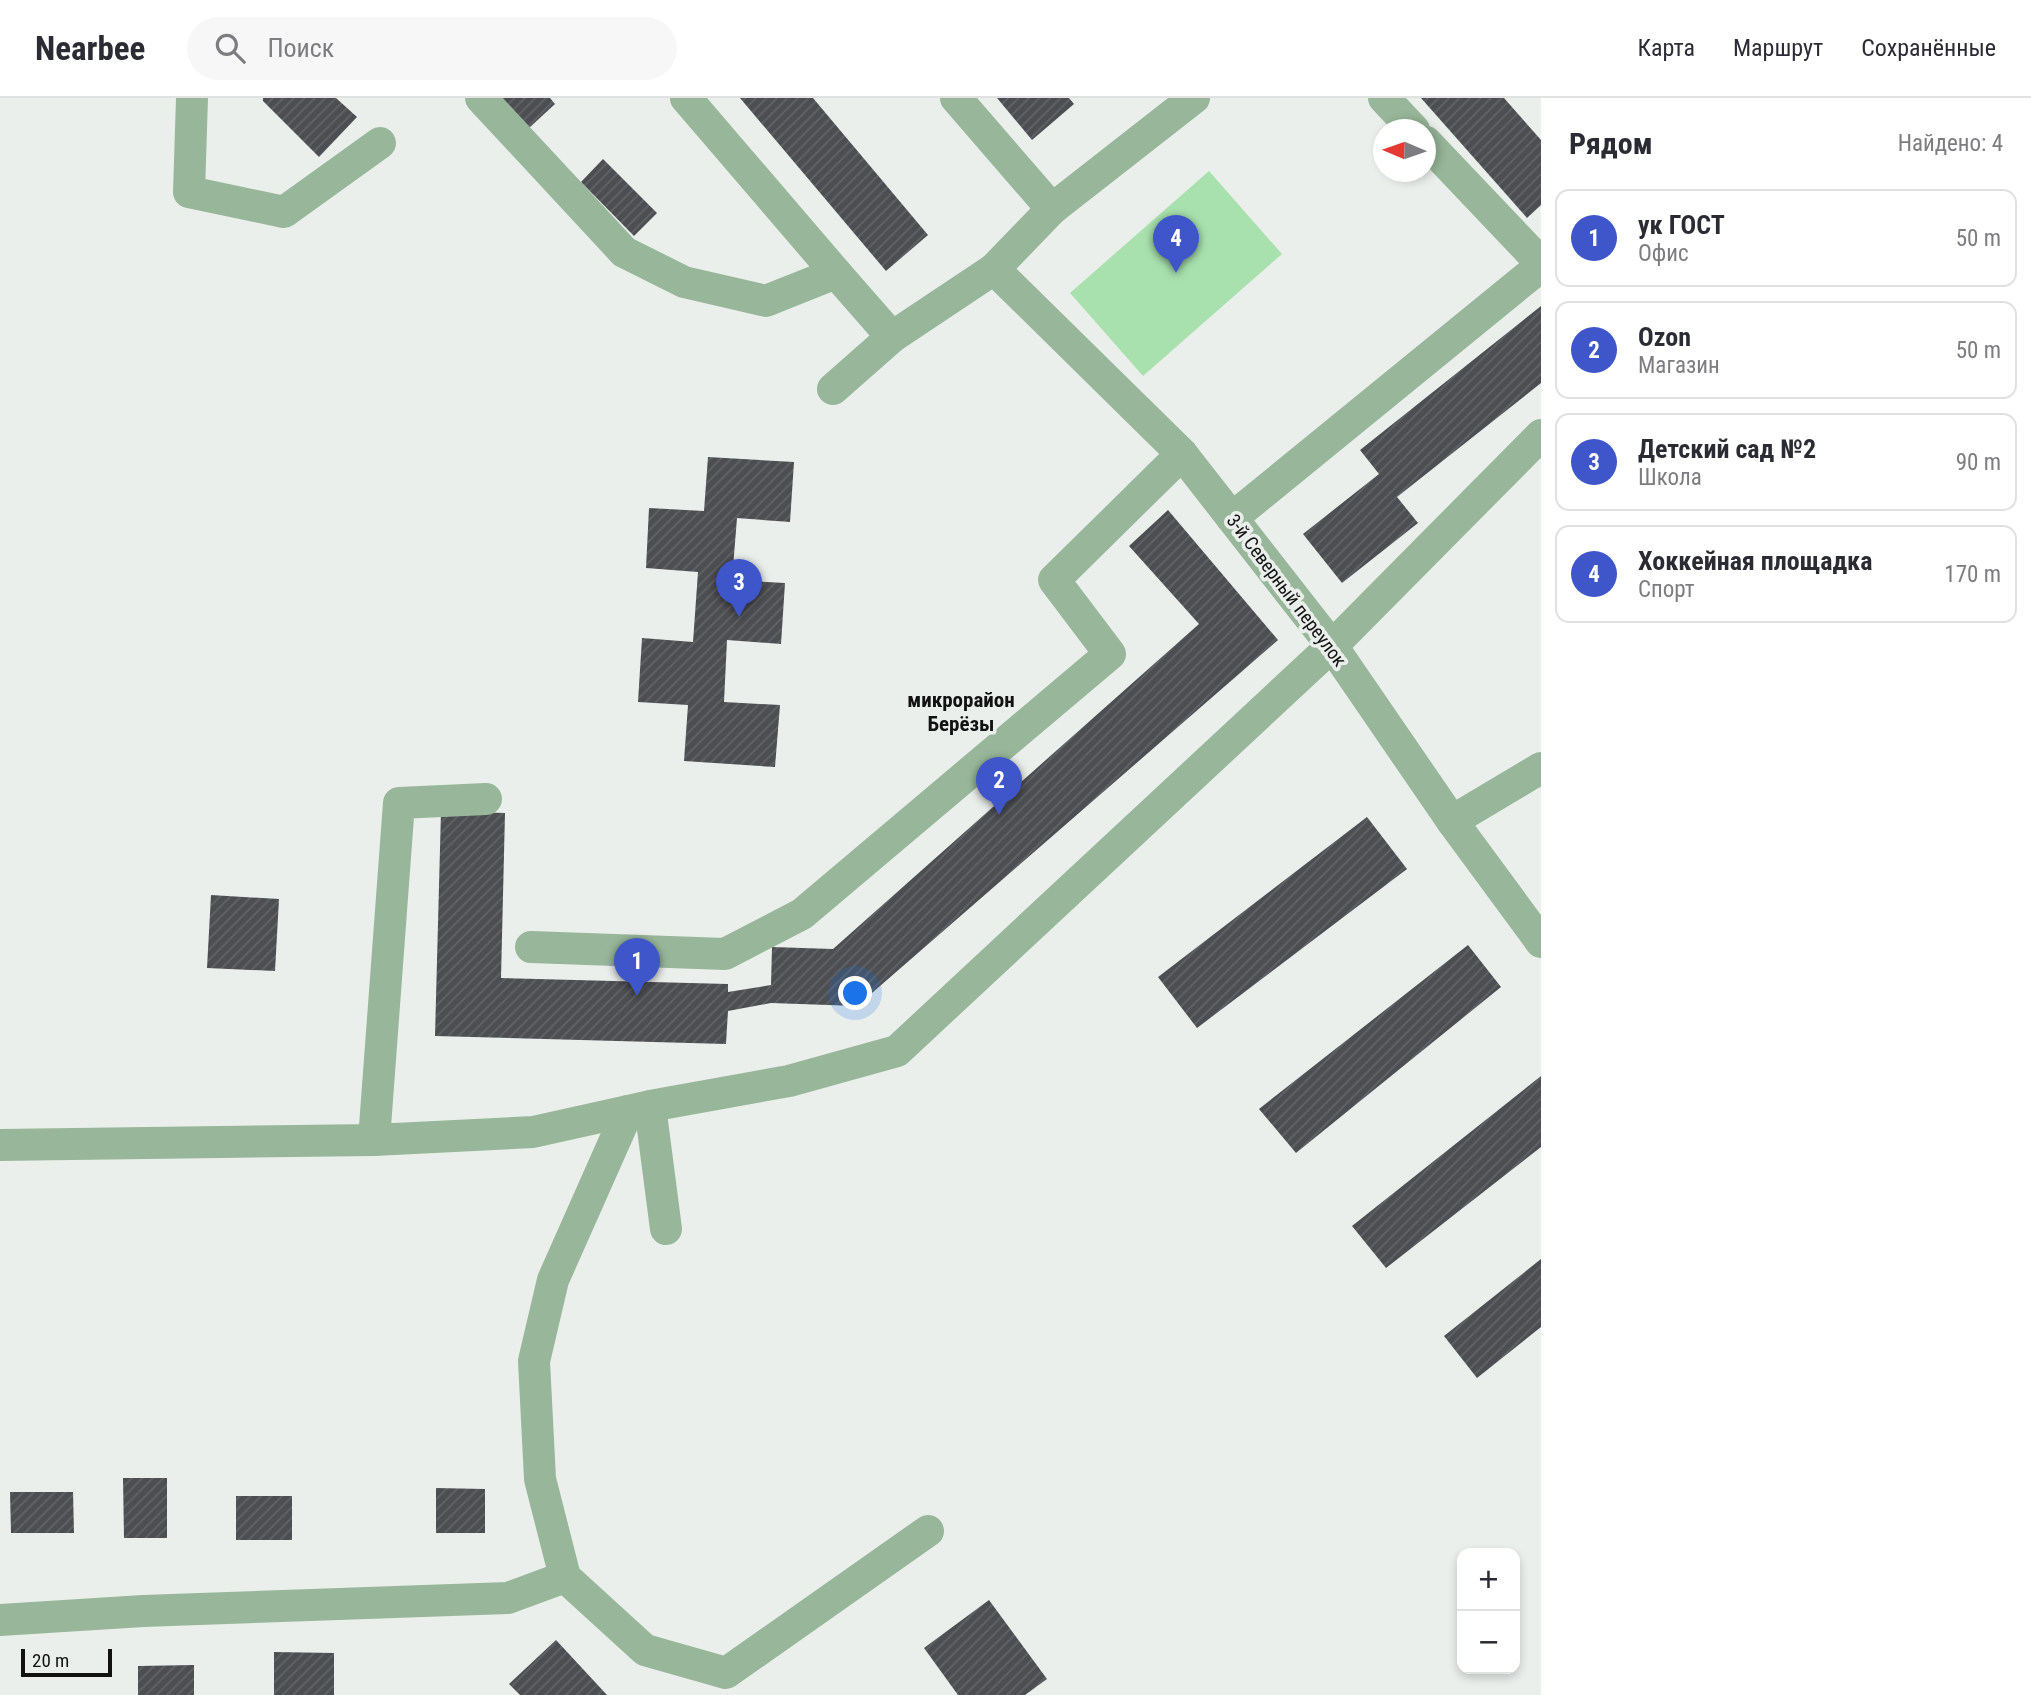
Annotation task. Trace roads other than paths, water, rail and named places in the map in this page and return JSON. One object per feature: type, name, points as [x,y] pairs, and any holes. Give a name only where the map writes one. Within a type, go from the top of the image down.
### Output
[{"type":"street","points":[[192,98],[188,192],[284,212],[380,143]]},
{"type":"street","points":[[481,98],[624,252],[684,282],[766,301],[835,272]]},
{"type":"street","points":[[686,98],[892,337]]},
{"type":"street","points":[[956,98],[1052,209]]},
{"type":"street","points":[[834,389],[892,337],[994,270],[1052,209],[1194,98]]},
{"type":"street","points":[[1384,98],[1403,119]]},
{"type":"street","points":[[1232,518],[1541,264],[1436,153]]},
{"type":"street","name":"3-й Северный переулок","points":[[994,270],[1182,454],[1332,646],[1452,821],[1541,942]]},
{"type":"street","points":[[0,1145],[374,1140],[533,1132],[789,1081],[897,1051],[1332,646],[1541,435]]},
{"type":"street","points":[[531,947],[725,954],[802,914],[1110,654],[1054,580],[1182,454]]},
{"type":"street","points":[[1452,821],[1541,768]]},
{"type":"street","points":[[374,1140],[399,803],[486,799]]},
{"type":"street","points":[[639,1109],[666,1229]]},
{"type":"street","points":[[639,1109],[553,1280],[534,1361],[540,1479],[565,1577],[645,1650],[726,1673],[928,1531]]},
{"type":"street","points":[[0,1620],[142,1611],[508,1598],[565,1577]]},
{"type":"place","name":"Хоккейная площадка","points":[[1176,273]]},
{"type":"place","name":"Детский сад №2","points":[[739,617]]},
{"type":"place","name":"Ozon","points":[[999,815]]},
{"type":"place","name":"ук ГОСТ","points":[[637,996]]},
{"type":"district","name":"микрорайон Берёзы","points":[[961,712]]}]
